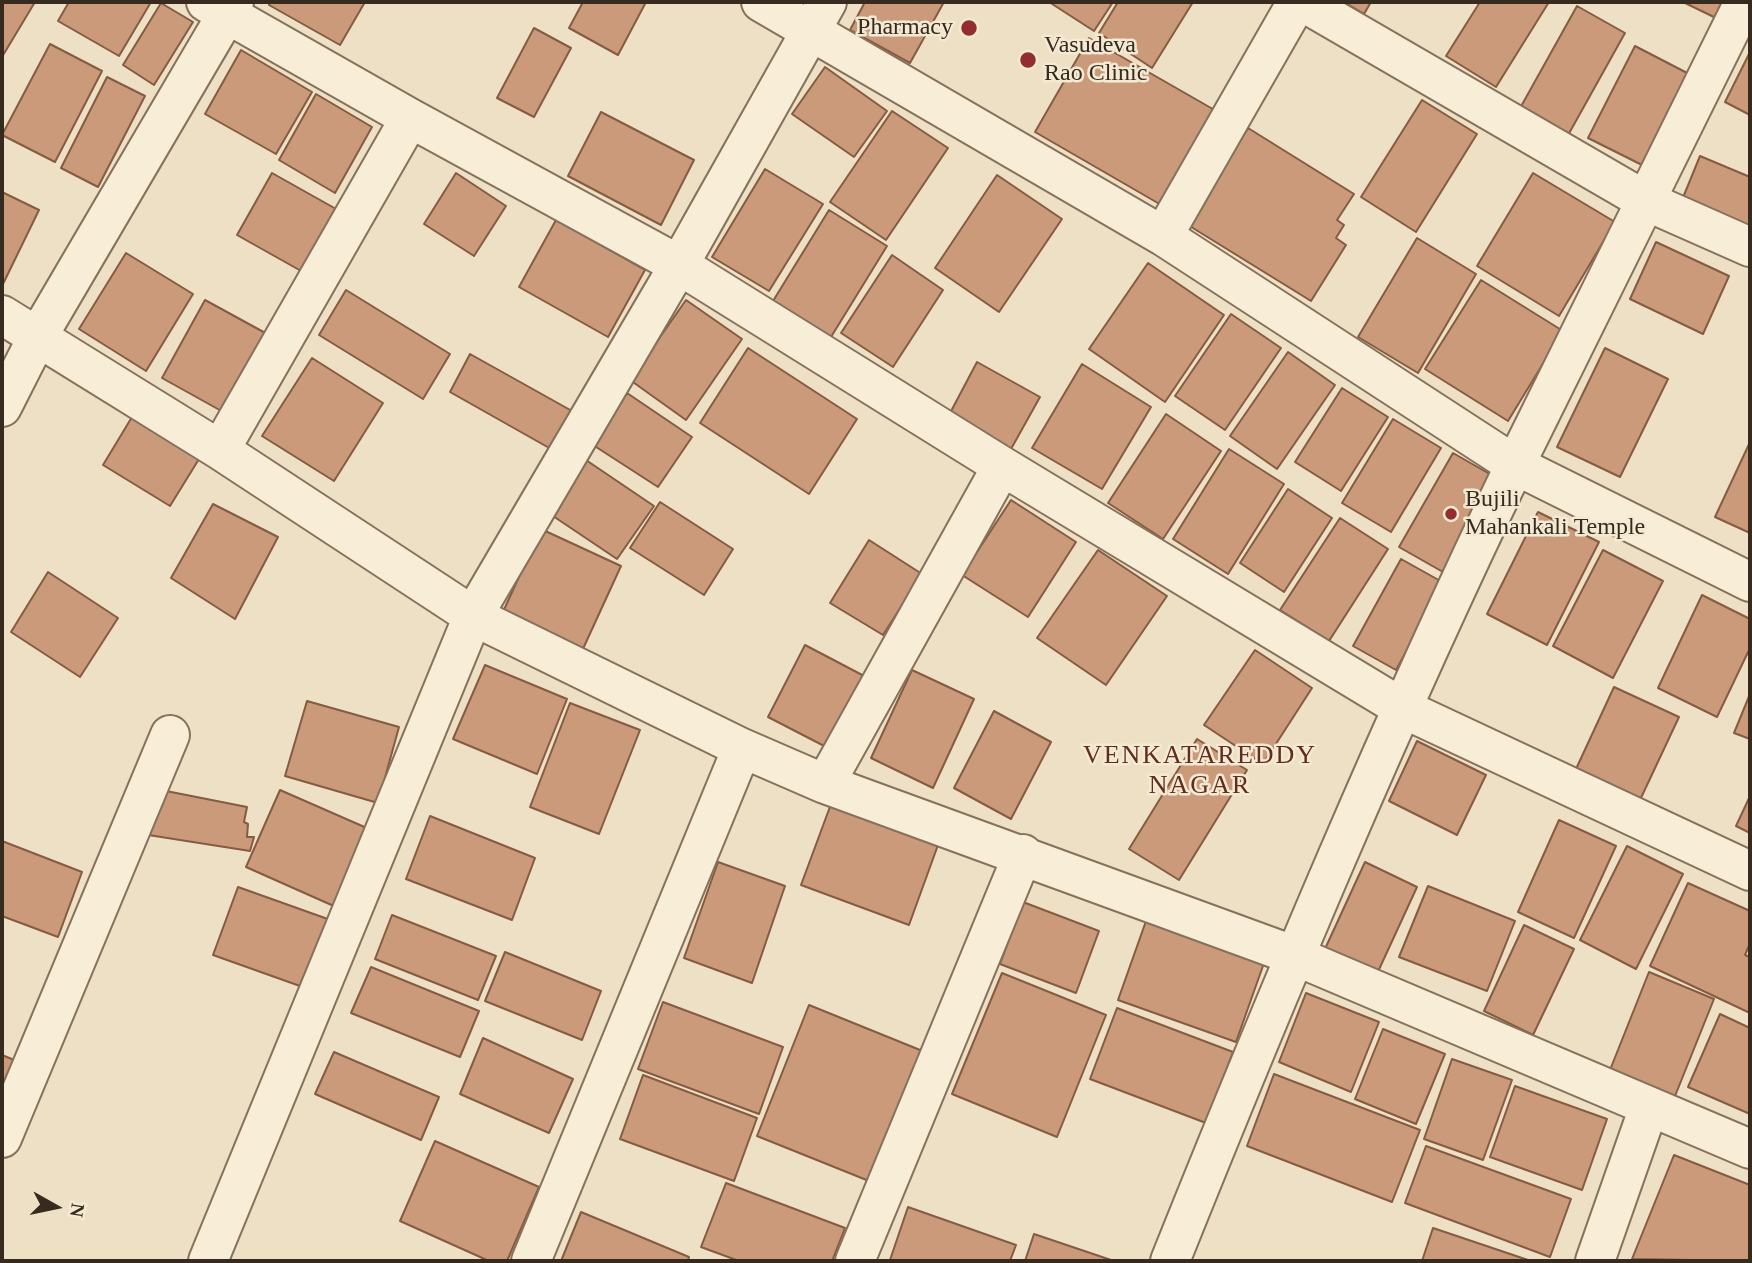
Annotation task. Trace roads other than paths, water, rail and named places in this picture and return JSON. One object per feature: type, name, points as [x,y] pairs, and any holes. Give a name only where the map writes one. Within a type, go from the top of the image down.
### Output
[{"type":"street","points":[[761,2],[819,16],[1515,465],[1750,582]]},
{"type":"street","points":[[1163,236],[1300,2],[1646,201],[1750,247]]},
{"type":"street","points":[[1170,1261],[1293,955],[1515,465],[1744,2]]},
{"type":"street","points":[[2,407],[38,336],[223,6],[410,118],[679,265],[1002,466],[1404,709],[1750,871]]},
{"type":"street","points":[[208,1261],[473,616],[679,265],[819,16]]},
{"type":"street","points":[[220,450],[410,118]]},
{"type":"street","points":[[2,315],[220,450],[473,616],[742,748],[825,784],[1023,854],[1293,955],[1750,1149]]},
{"type":"street","points":[[825,784],[1002,466]]},
{"type":"street","points":[[2,1138],[170,736]]},
{"type":"street","points":[[531,1261],[742,748]]},
{"type":"street","points":[[855,1261],[1023,854]]},
{"type":"street","points":[[1595,1261],[1649,1107]]},
{"type":"place","name":"Pharmacy","points":[[969,28]]},
{"type":"place","name":"Vasudeva Rao Clinic","points":[[1028,60]]},
{"type":"place","name":"Bujili Mahankali Temple","points":[[1451,514]]},
{"type":"district","name":"VENKATAREDDY NAGAR","points":[[1200,771]]}]
